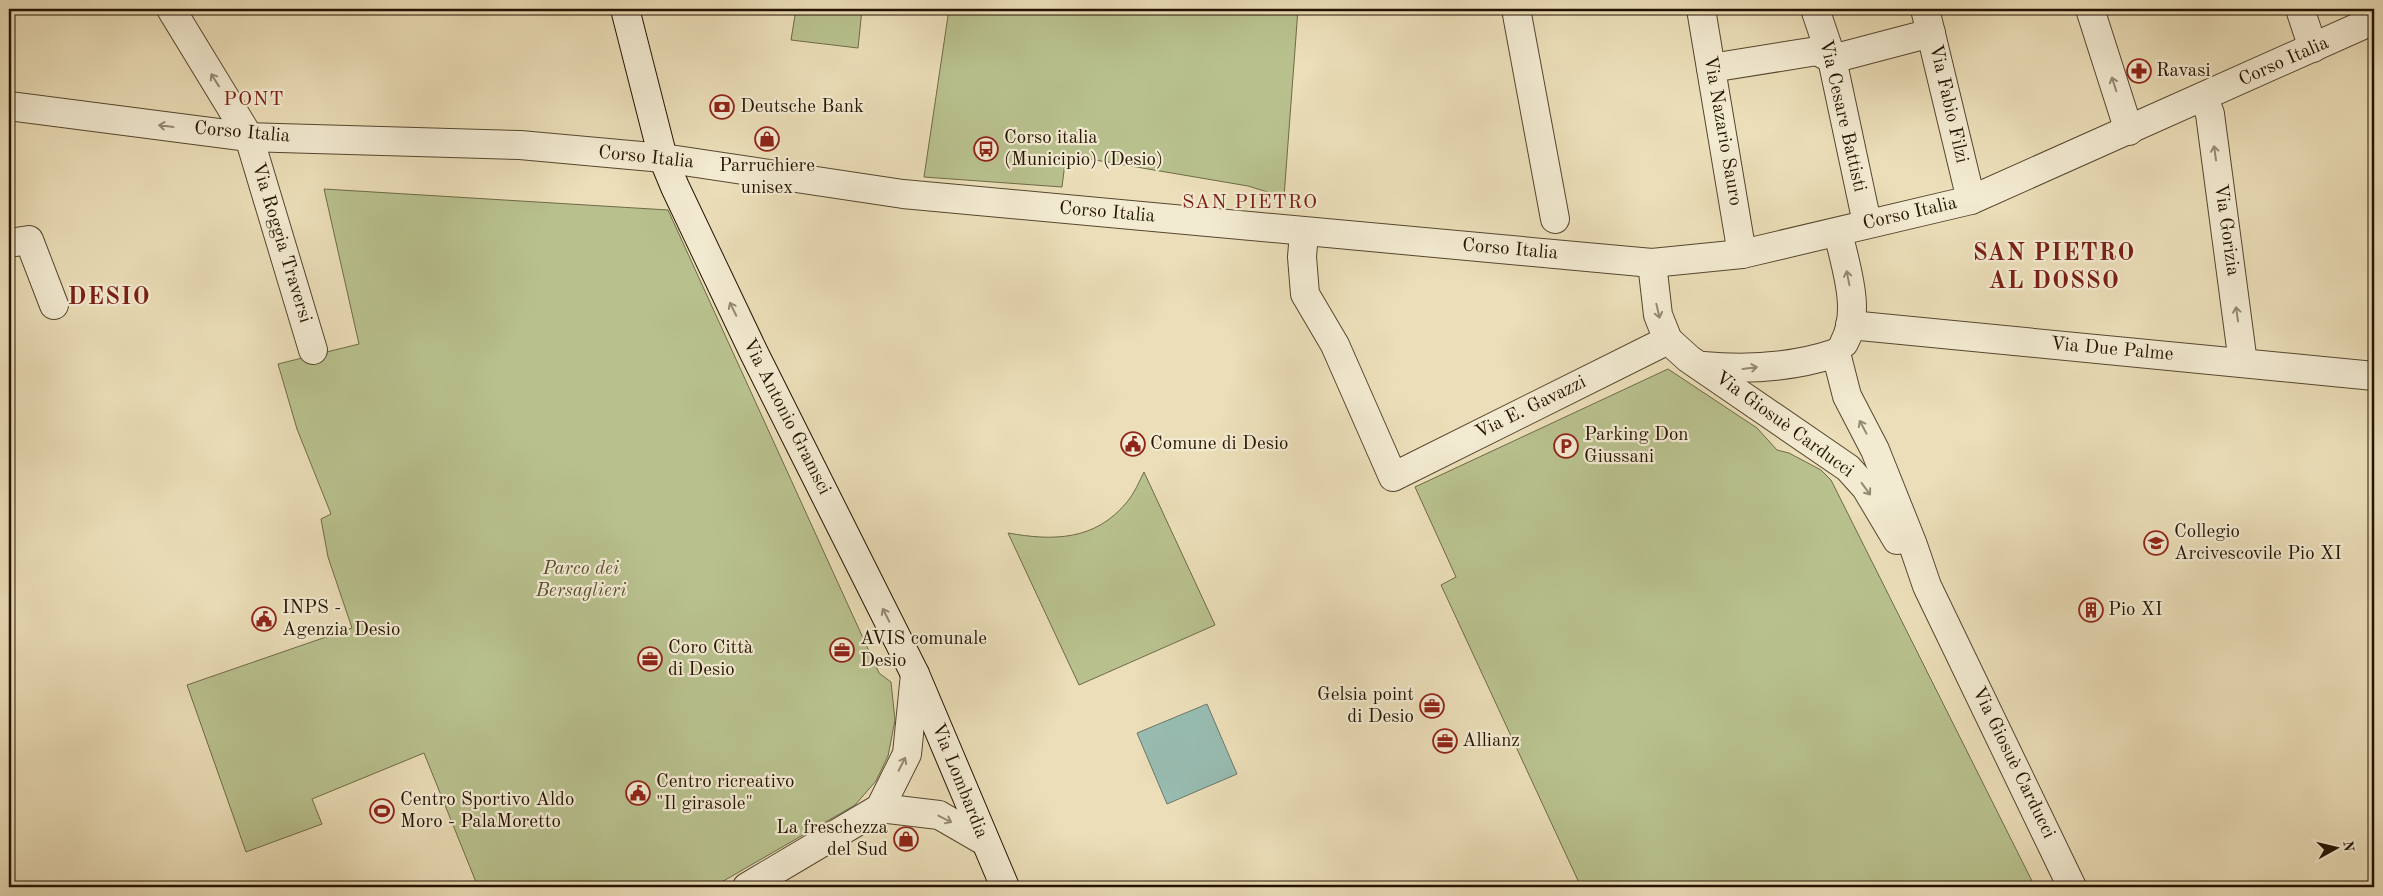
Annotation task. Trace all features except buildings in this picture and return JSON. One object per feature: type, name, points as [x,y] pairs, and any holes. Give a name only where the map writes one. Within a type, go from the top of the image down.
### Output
[{"type":"street","name":"Via Roggia Traversi","points":[[171,9],[249,137],[314,350]]},
{"type":"street","name":"Via Antonio Gramsci","points":[[625,9],[663,158],[754,353],[915,674]]},
{"type":"street","points":[[1516,9],[1555,219]]},
{"type":"street","name":"Via Nazario Sauro","points":[[1701,9],[1742,254]]},
{"type":"street","name":"Via Cesare Battisti","points":[[1815,9],[1832,59],[1867,223]]},
{"type":"street","points":[[2090,9],[2129,131]]},
{"type":"street","points":[[2300,9],[2313,48]]},
{"type":"street","name":"Corso Italia","points":[[9,106],[249,137],[520,145],[663,158],[903,194],[1304,232],[1652,262],[1742,254],[1971,200],[2204,98],[2374,20]]},
{"type":"street","points":[[1711,68],[1817,51],[1832,59],[1928,21]]},
{"type":"street","name":"Via Fabio Filzi","points":[[1928,21],[1971,200]]},
{"type":"street","name":"Via Gorizia","points":[[2204,98],[2210,114],[2243,363]]},
{"type":"street","name":"Via E. Gavazzi","points":[[1304,232],[1302,257],[1305,294],[1335,345],[1393,477],[1668,340]]},
{"type":"street","points":[[1836,353],[1846,341],[1850,325],[1851,304],[1849,283],[1838,232]]},
{"type":"street","points":[[9,242],[29,240],[54,305]]},
{"type":"street","points":[[1652,262],[1658,315],[1668,340],[1689,359],[1702,366]]},
{"type":"street","name":"Via Due Palme","points":[[1850,325],[2374,376]]},
{"type":"street","name":"Via Giosuè Carducci","points":[[1702,366],[1739,369],[1820,359],[1836,353],[1847,396],[1875,450],[1914,545],[1927,586],[2072,887]]},
{"type":"street","name":"Via Giosuè Carducci","points":[[1702,366],[1848,468],[1866,488],[1901,548],[1927,586]]},
{"type":"street","points":[[747,887],[880,808],[906,754],[915,674]]},
{"type":"street","name":"Via Lombardia","points":[[915,674],[984,842],[1005,887]]},
{"type":"street","points":[[880,808],[939,815],[984,842]]},
{"type":"green space","points":[[796,9],[862,9],[858,48],[791,40]]},
{"type":"green space","points":[[949,9],[1298,9],[1284,197],[1248,186],[1066,155],[1062,187],[924,177]]},
{"type":"green space","name":"Parco dei Bersaglieri","points":[[324,189],[668,210],[879,673],[891,682],[895,720],[888,756],[876,781],[855,805],[713,887],[478,887],[424,753],[312,799],[322,824],[246,852],[187,685],[352,628],[328,557],[321,519],[331,514],[297,429],[278,364],[359,344]]},
{"type":"green space","points":[[1668,369],[1757,428],[1777,450],[1789,453],[1821,470],[1831,480],[2035,887],[1581,887],[1441,585],[1456,577],[1415,487]]},
{"type":"green space","points":[[1144,472],[1215,625],[1079,685],[1008,533],[1025,536],[1057,537],[1087,531],[1115,515],[1134,492]]},
{"type":"water","points":[[1207,704],[1237,774],[1167,804],[1137,733]]},
{"type":"place","name":"Ravasi","points":[[2139,71]]},
{"type":"place","name":"Deutsche Bank","points":[[722,107]]},
{"type":"place","name":"Parruchiere unisex","points":[[767,139]]},
{"type":"place","name":"Corso italia (Municipio) (Desio)","points":[[986,149]]},
{"type":"place","name":"Comune di Desio","points":[[1133,444]]},
{"type":"place","name":"Parking Don Giussani","points":[[1566,446]]},
{"type":"place","name":"Collegio Arcivescovile Pio XI","points":[[2156,543]]},
{"type":"place","name":"Pio XI","points":[[2091,610]]},
{"type":"place","name":"INPS - Agenzia Desio","points":[[264,619]]},
{"type":"place","name":"AVIS comunale Desio","points":[[842,650]]},
{"type":"place","name":"Coro Città di Desio","points":[[650,659]]},
{"type":"place","name":"Gelsia point di Desio","points":[[1432,706]]},
{"type":"place","name":"Allianz","points":[[1445,741]]},
{"type":"place","name":"Centro ricreativo \"Il girasole\"","points":[[638,793]]},
{"type":"place","name":"Centro Sportivo Aldo Moro - PalaMoretto","points":[[382,811]]},
{"type":"place","name":"La freschezza del Sud","points":[[906,839]]},
{"type":"district","name":"PONT","points":[[254,100]]},
{"type":"district","name":"SAN PIETRO","points":[[1250,203]]},
{"type":"district","name":"SAN PIETRO AL DOSSO","points":[[2054,268]]},
{"type":"district","name":"DESIO","points":[[109,298]]}]
